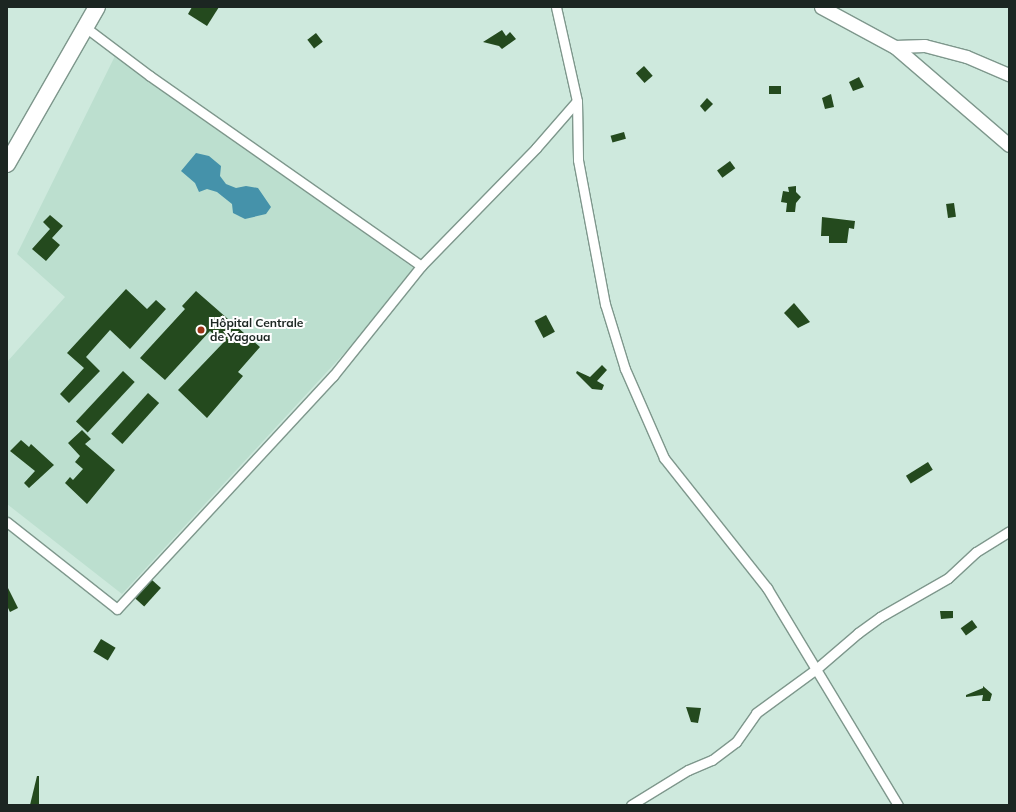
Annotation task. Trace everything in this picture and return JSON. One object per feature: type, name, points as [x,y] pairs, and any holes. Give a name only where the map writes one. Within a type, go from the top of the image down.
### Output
[{"type":"highway","points":[[7,164],[97,7]]},
{"type":"main road","points":[[821,7],[895,47],[1009,146]]},
{"type":"street","points":[[556,7],[577,102],[578,160],[605,304],[625,369],[664,458],[767,588],[815,670],[898,805]]},
{"type":"street","points":[[85,27],[150,76],[421,266]]},
{"type":"street","points":[[895,47],[925,46],[953,53],[1009,75]]},
{"type":"street","points":[[7,522],[117,609],[333,376],[421,266],[536,148],[577,102]]},
{"type":"street","points":[[631,805],[688,770],[712,760],[736,742],[756,713],[815,670],[880,616],[948,578],[976,552],[1009,531]]},
{"type":"shaded area","name":"Hôpital Centrale de Yagoua","points":[[115,56],[419,272],[122,594],[7,504],[7,362],[65,297],[17,254]]},
{"type":"water","points":[[196,153],[209,156],[221,166],[220,176],[226,184],[236,188],[246,186],[258,188],[271,207],[266,214],[245,219],[233,213],[232,204],[217,192],[207,189],[199,192],[195,183],[181,171]]},
{"type":"building","points":[[192,7],[219,7],[207,26],[188,14]]},
{"type":"building","points":[[502,30],[506,36],[510,32],[516,39],[502,49],[499,46],[483,42]]},
{"type":"building","points":[[316,33],[323,42],[314,48],[307,40]]},
{"type":"building","points":[[644,66],[653,76],[645,83],[636,73]]},
{"type":"building","points":[[859,77],[864,87],[853,91],[849,82]]},
{"type":"building","points":[[769,86],[781,86],[781,94],[769,94]]},
{"type":"building","points":[[831,94],[834,107],[825,109],[822,98]]},
{"type":"building","points":[[707,98],[713,104],[705,112],[700,106]]},
{"type":"building","points":[[624,132],[626,139],[612,143],[611,136]]},
{"type":"building","points":[[730,161],[735,168],[722,178],[717,170]]},
{"type":"building","points":[[796,186],[796,192],[801,197],[796,203],[795,212],[786,212],[787,203],[781,202],[783,191],[789,192],[788,187]]},
{"type":"building","points":[[954,203],[956,217],[948,218],[946,204]]},
{"type":"building","points":[[50,215],[63,226],[52,238],[60,245],[46,261],[32,249],[50,229],[43,222]]},
{"type":"building","points":[[822,217],[855,221],[854,229],[849,228],[847,243],[829,243],[829,236],[821,236]]},
{"type":"building","points":[[126,289],[147,309],[156,300],[166,309],[130,349],[110,330],[86,357],[100,371],[69,403],[60,394],[84,368],[67,353]]},
{"type":"building","points":[[196,291],[260,347],[238,372],[243,376],[207,418],[178,390],[223,343],[210,331],[165,380],[140,358],[185,309],[182,306]]},
{"type":"building","points":[[794,303],[810,322],[798,328],[784,313]]},
{"type":"building","points":[[546,315],[555,332],[543,338],[535,321]]},
{"type":"building","points":[[602,365],[607,370],[597,381],[604,385],[602,390],[592,389],[576,373],[577,371],[590,377]]},
{"type":"building","points":[[123,371],[135,382],[88,432],[76,421]]},
{"type":"building","points":[[148,393],[159,403],[122,444],[111,434]]},
{"type":"building","points":[[82,430],[91,439],[85,444],[115,470],[87,504],[65,483],[70,477],[73,480],[83,469],[75,462],[80,456],[68,443]]},
{"type":"building","points":[[21,440],[29,447],[31,444],[54,465],[29,488],[24,483],[35,471],[10,451]]},
{"type":"building","points":[[928,462],[933,470],[911,483],[906,476]]},
{"type":"building","points":[[152,580],[161,588],[144,607],[135,599]]},
{"type":"building","points":[[7,586],[18,608],[10,612],[7,606]]},
{"type":"building","points":[[940,611],[953,611],[953,618],[941,619]]},
{"type":"building","points":[[972,620],[977,627],[966,636],[961,628]]},
{"type":"building","points":[[101,639],[116,648],[108,661],[93,652]]},
{"type":"building","points":[[983,686],[992,694],[990,701],[982,701],[983,695],[966,697],[966,695],[983,688]]},
{"type":"building","points":[[686,707],[701,708],[698,723],[691,722]]},
{"type":"building","points":[[37,776],[39,776],[39,805],[30,805]]},
{"type":"place","name":"Hôpital Centrale de Yagoua","points":[[201,330]]}]
